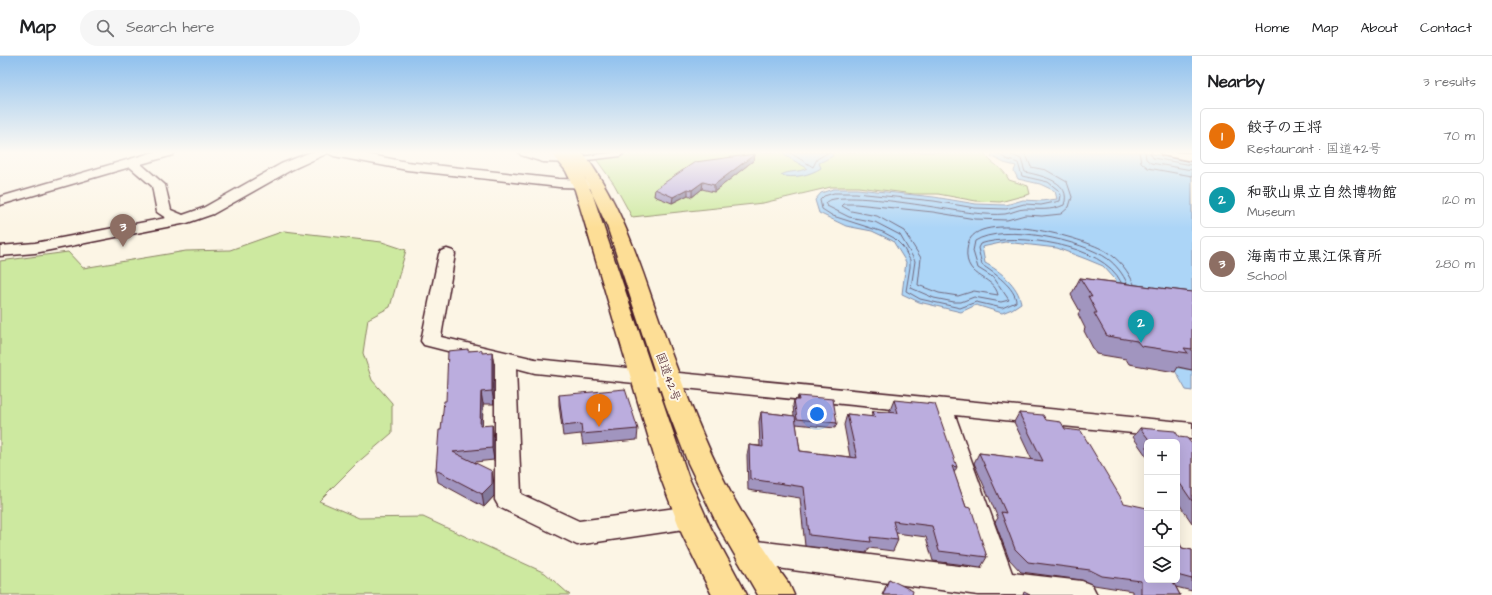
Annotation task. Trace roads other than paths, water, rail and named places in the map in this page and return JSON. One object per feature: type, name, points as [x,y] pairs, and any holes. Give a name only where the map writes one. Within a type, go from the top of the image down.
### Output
[{"type":"highway","name":"国道42号","points":[[583,177],[622,244],[668,379],[709,482],[748,552],[778,595]]},
{"type":"highway","name":"国道42号","points":[[588,184],[643,377],[674,476],[691,516],[730,595]]},
{"type":"street","points":[[0,201],[83,177]]},
{"type":"street","points":[[149,177],[158,185],[164,212],[182,220]]},
{"type":"street","points":[[0,251],[35,248],[182,220],[208,211],[267,177]]},
{"type":"street","points":[[519,177],[588,184]]},
{"type":"street","points":[[447,254],[430,340],[535,366],[941,406],[1190,433]]},
{"type":"street","points":[[505,358],[508,500],[577,533],[691,516]]},
{"type":"street","points":[[941,406],[1002,590]]},
{"type":"street","points":[[748,552],[1002,590],[1082,595]]},
{"type":"water","points":[[1017,177],[1192,177],[1192,311],[1126,301],[1115,279],[1103,266],[1057,248],[1005,242],[982,247],[985,263],[1008,279],[1016,290],[1021,303],[1002,313],[976,305],[961,312],[919,302],[902,294],[906,262],[893,241],[872,231],[846,226],[819,213],[815,200],[821,193],[833,189],[857,189],[934,197],[976,204],[1006,205],[1023,200],[1041,201],[1057,199],[1055,191],[1040,184],[1018,179]]},
{"type":"water","points":[[1173,367],[1192,370],[1192,391],[1186,390]]},
{"type":"place","name":"海南市立黒江保育所","points":[[123,247]]},
{"type":"place","name":"和歌山県立自然博物館","points":[[1141,343]]},
{"type":"place","name":"餃子の王将","points":[[599,427]]}]
